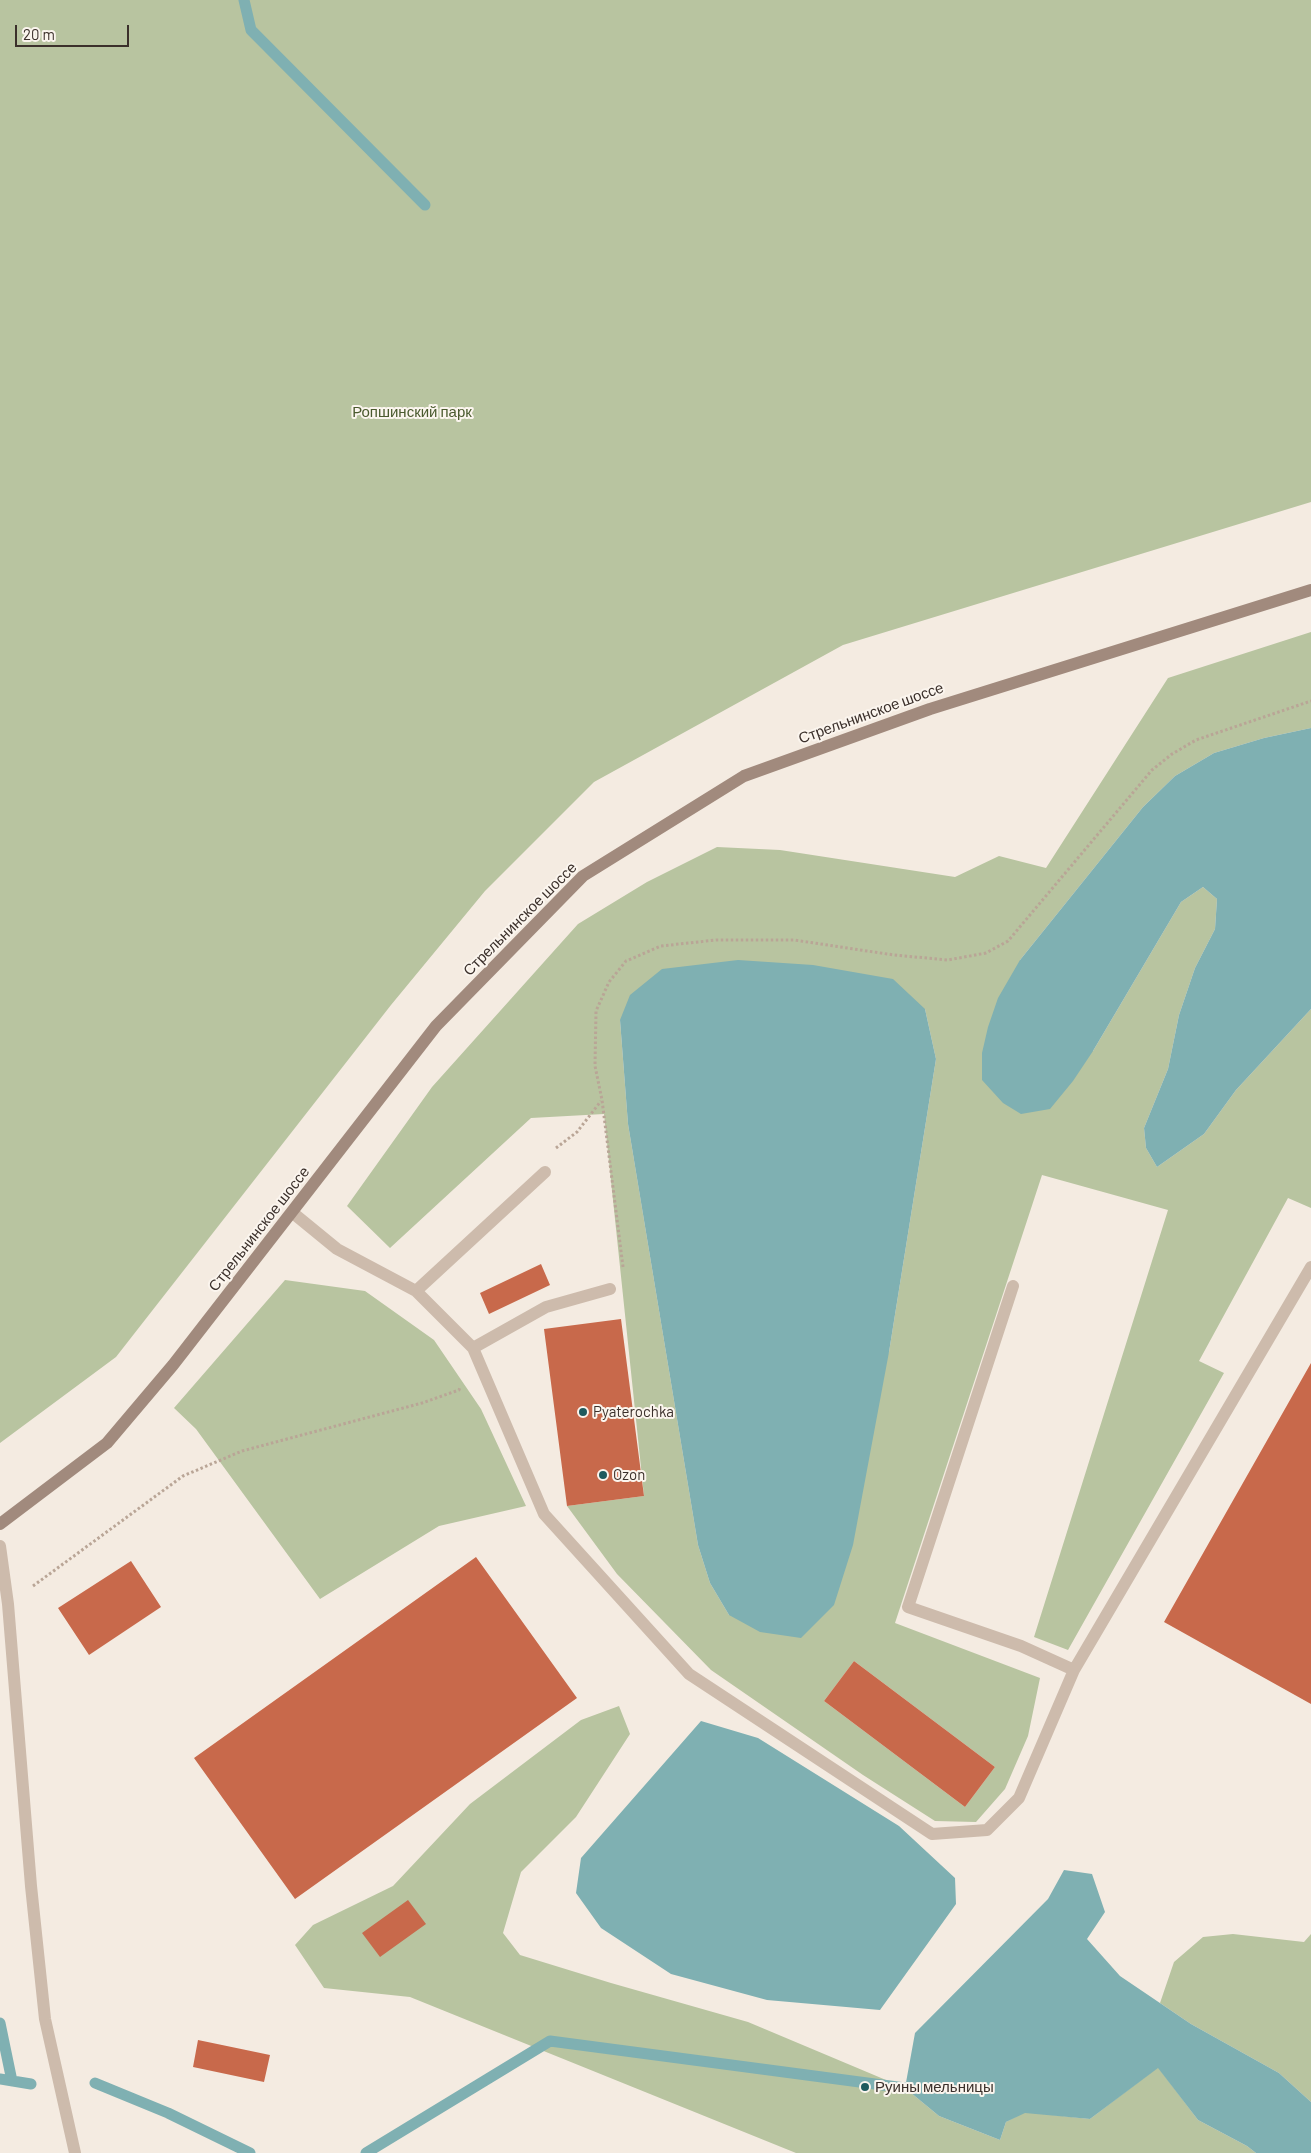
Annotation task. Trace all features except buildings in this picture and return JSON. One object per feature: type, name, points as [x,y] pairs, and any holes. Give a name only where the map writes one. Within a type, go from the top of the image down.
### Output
[{"type":"main road","name":"Стрельнинское шоссе","points":[[0,1524],[108,1443],[173,1365],[293,1213],[436,1026],[583,876],[744,776],[930,708],[1311,590]]},
{"type":"street","points":[[416,1291],[545,1172]]},
{"type":"street","points":[[293,1213],[338,1249],[416,1291],[473,1348],[544,1514],[690,1674],[932,1834],[987,1830],[1019,1798],[1074,1670],[1311,1267]]},
{"type":"street","points":[[1013,1286],[908,1607],[1021,1646],[1074,1670]]},
{"type":"street","points":[[473,1348],[546,1307],[610,1289]]},
{"type":"street","points":[[0,1546],[8,1604],[30,1876],[45,2019],[75,2153]]},
{"type":"path","points":[[610,1289],[623,1266],[602,1100],[595,1066],[596,1011],[609,982],[626,961],[661,946],[716,940],[794,940],[894,955],[948,960],[986,952],[1008,941],[1152,770],[1172,754],[1196,740],[1311,701]]},
{"type":"path","points":[[545,1172],[554,1150],[577,1132],[602,1100]]},
{"type":"path","points":[[8,1604],[184,1476],[242,1451],[422,1403],[459,1390],[473,1348]]},
{"type":"green space","name":"Ропшинский парк","points":[[0,0],[1311,0],[1311,502],[843,645],[594,782],[485,891],[391,1005],[116,1357],[0,1443]]},
{"type":"green space","points":[[1311,632],[1311,728],[1264,738],[1214,753],[1175,776],[1143,807],[1020,960],[1093,1051],[1181,902],[1203,887],[1217,899],[1215,929],[1195,968],[1179,1015],[1168,1069],[1144,1128],[1146,1148],[1157,1167],[1204,1134],[1236,1090],[1311,1009],[1311,1208],[1288,1198],[1199,1361],[1224,1373],[1068,1650],[1034,1637],[1168,1210],[1042,1175],[895,1623],[1040,1678],[1028,1736],[1005,1789],[976,1822],[935,1821],[863,1775],[711,1670],[617,1574],[567,1506],[644,1496],[604,1114],[531,1118],[390,1248],[347,1206],[432,1087],[578,924],[647,882],[717,847],[780,850],[955,877],[999,856],[1046,868],[1168,678]],"holes":[[[925,1009],[936,1059],[889,1352],[729,1615],[710,1583],[698,1545],[628,1124],[620,1020]],[[854,1661],[995,1767],[965,1807],[824,1701]]]},
{"type":"green space","points":[[285,1280],[365,1291],[434,1340],[481,1409],[526,1506],[439,1526],[320,1599],[196,1429],[174,1408]]},
{"type":"green space","points":[[619,1706],[630,1734],[576,1817],[521,1872],[503,1933],[520,1955],[748,2022],[905,2088],[939,2116],[1000,2140],[1006,2122],[1025,2112],[1090,2119],[1158,2067],[1198,2120],[1247,2146],[1256,2153],[796,2153],[410,1997],[324,1988],[295,1945],[313,1925],[393,1886],[470,1804],[581,1720]]},
{"type":"green space","points":[[1233,1934],[1304,1942],[1311,1934],[1311,2102],[1279,2073],[1191,2024],[1160,2003],[1174,1962],[1203,1937]]},
{"type":"water","points":[[1311,728],[1311,1009],[1236,1090],[1204,1134],[1157,1167],[1146,1148],[1144,1128],[1168,1069],[1179,1015],[1195,968],[1215,929],[1217,899],[1203,887],[1181,902],[1093,1051],[1073,1081],[1050,1109],[1021,1114],[1003,1103],[982,1080],[982,1053],[988,1027],[998,998],[1020,960],[1143,807],[1175,776],[1214,753],[1264,738]]},
{"type":"water","points":[[738,960],[813,965],[893,979],[925,1009],[936,1059],[889,1352],[853,1545],[834,1605],[801,1638],[760,1632],[729,1615],[710,1583],[698,1545],[628,1124],[620,1020],[630,995],[662,969]]},
{"type":"water","points":[[701,1721],[758,1738],[899,1826],[955,1878],[956,1904],[880,2010],[767,2000],[671,1974],[601,1928],[576,1893],[581,1858]]},
{"type":"water","points":[[1064,1870],[1092,1874],[1105,1912],[1087,1939],[1120,1976],[1191,2024],[1279,2073],[1311,2102],[1311,2153],[1256,2153],[1247,2146],[1198,2120],[1158,2068],[1090,2119],[1025,2113],[1006,2122],[1000,2140],[939,2116],[905,2088],[915,2033],[1048,1899]]},
{"type":"waterway","points":[[244,0],[251,30],[425,205]]},
{"type":"waterway","points":[[0,2023],[12,2081]]},
{"type":"waterway","points":[[366,2153],[550,2041],[905,2088]]},
{"type":"waterway","points":[[0,2079],[31,2084]]},
{"type":"waterway","points":[[95,2083],[168,2113],[250,2153]]},
{"type":"place","name":"Pyaterochka","points":[[583,1412]]},
{"type":"place","name":"Ozon","points":[[603,1475]]},
{"type":"place","name":"Руины мельницы","points":[[865,2087]]}]
